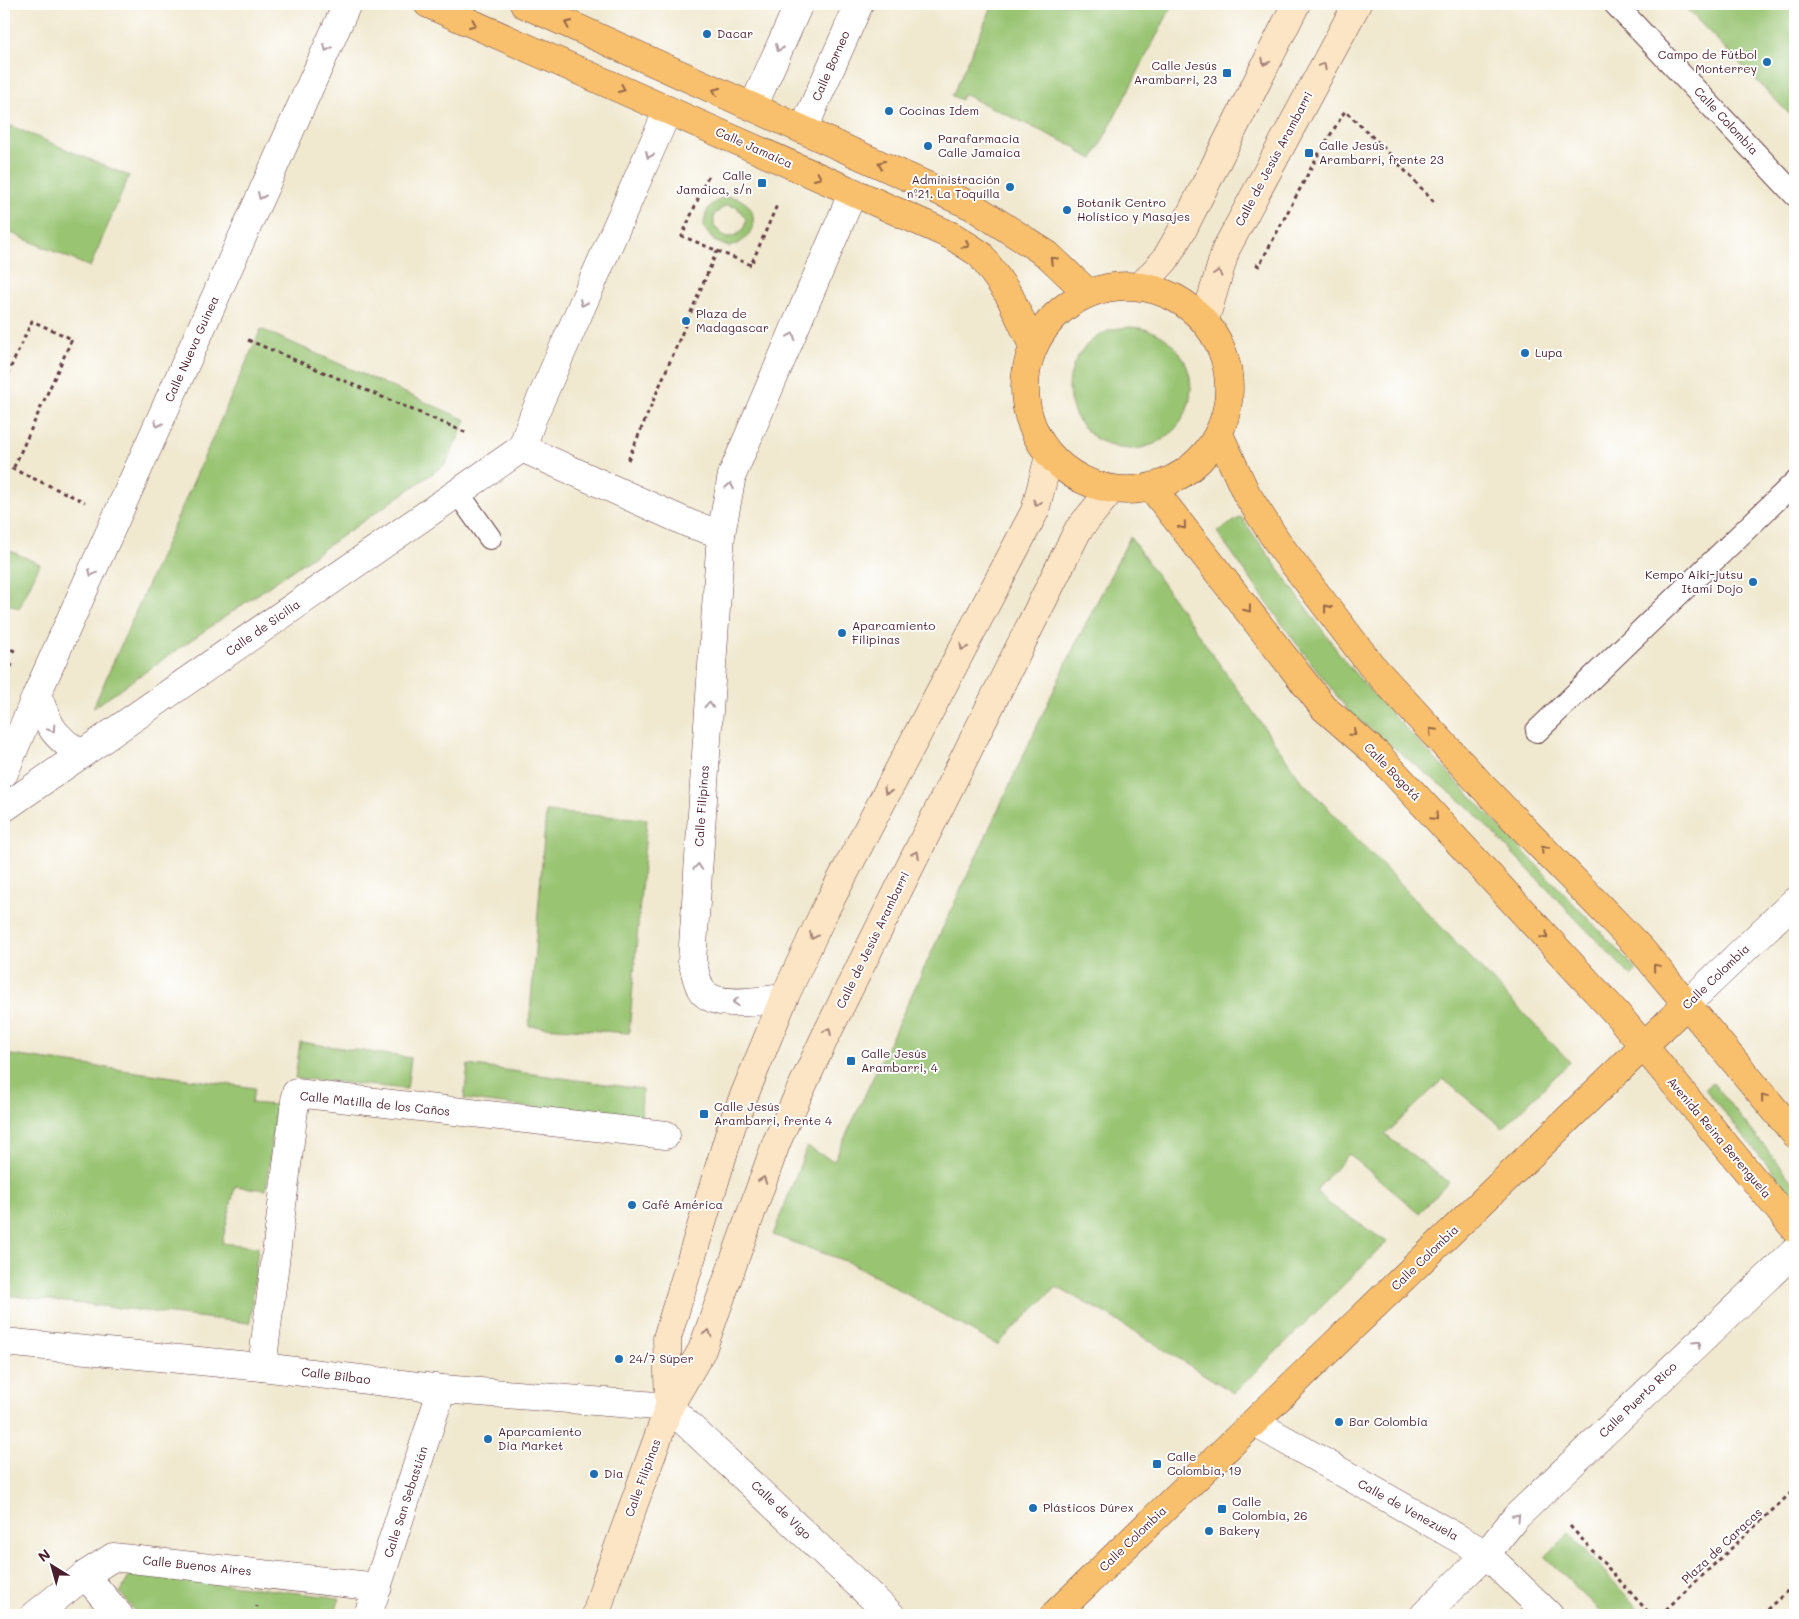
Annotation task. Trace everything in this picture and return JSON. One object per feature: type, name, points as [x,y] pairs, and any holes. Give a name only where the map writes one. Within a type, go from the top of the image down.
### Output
[{"type":"main road","name":"Calle Jamaica","points":[[428,4],[952,236],[980,254],[1009,295],[1033,346]]},
{"type":"main road","points":[[524,4],[804,128],[972,206],[1048,255],[1088,293]]},
{"type":"main road","points":[[1141,286],[1165,260],[1183,229],[1296,4]]},
{"type":"main road","name":"Calle de Jesús Arambarri","points":[[1205,320],[1226,249],[1357,4]]},
{"type":"main road","points":[[1114,286],[1141,286],[1176,298],[1205,320],[1225,356],[1230,395],[1219,434],[1192,468],[1152,488],[1111,490],[1077,478],[1049,456],[1029,422],[1024,384],[1033,346],[1055,314],[1088,293],[1114,286]]},
{"type":"main road","points":[[1219,434],[1246,493],[1280,546],[1371,664],[1483,787],[1640,948],[1795,1134]]},
{"type":"main road","points":[[784,998],[825,910],[1035,511],[1049,456]]},
{"type":"main road","name":"Calle Bogotá","points":[[1152,488],[1324,708],[1378,755],[1617,1014],[1644,1048]]},
{"type":"main road","name":"Calle de Jesús Arambarri","points":[[669,1407],[702,1350],[777,1141],[824,1039],[1078,530],[1111,490]]},
{"type":"main road","name":"Calle Filipinas","points":[[596,1615],[606,1581],[669,1407],[667,1338],[732,1125],[784,998]]},
{"type":"main road","name":"Calle Colombia","points":[[1054,1615],[1688,1004]]},
{"type":"main road","name":"Avenida Reina Berenguela","points":[[1644,1048],[1795,1229]]},
{"type":"street","name":"Calle Nueva Guinea","points":[[4,773],[37,694],[347,4]]},
{"type":"street","points":[[753,107],[799,4]]},
{"type":"street","name":"Calle Borneo","points":[[804,128],[859,4]]},
{"type":"street","points":[[668,110],[533,417],[522,448],[690,524],[721,534],[732,475],[853,192]]},
{"type":"street","name":"Calle de Sicilia","points":[[4,808],[522,448]]},
{"type":"street","name":"Calle Filipinas","points":[[721,534],[692,961],[702,990],[713,999],[728,1002],[784,998]]},
{"type":"street","points":[[37,694],[49,725],[58,738],[80,755]]},
{"type":"street","name":"Calle Colombia","points":[[1688,1004],[1795,901]]},
{"type":"street","name":"Calle Matilla de los Caños","points":[[262,1366],[296,1094],[666,1135]]},
{"type":"street","name":"Calle Puerto Rico","points":[[1424,1615],[1486,1554],[1516,1517],[1795,1251]]},
{"type":"street","name":"Calle Bilbao","points":[[4,1342],[262,1366],[442,1389],[669,1407]]},
{"type":"street","name":"Calle San Sebastián","points":[[368,1615],[442,1389]]},
{"type":"street","name":"Calle de Vigo","points":[[669,1407],[891,1615]]},
{"type":"street","name":"Calle de Venezuela","points":[[1255,1422],[1486,1554],[1549,1615]]},
{"type":"street","name":"Calle Buenos Aires","points":[[35,1615],[85,1575],[113,1557],[378,1587]]},
{"type":"street","points":[[85,1575],[119,1615]]},
{"type":"lane","name":"Calle Colombia","points":[[1615,4],[1795,195]]},
{"type":"lane","points":[[1537,731],[1795,482]]},
{"type":"lane","points":[[458,493],[490,538]]},
{"type":"path","points":[[1253,262],[1259,266],[1318,156],[1345,111],[1382,146],[1435,203]]},
{"type":"path","points":[[708,176],[682,236],[717,251],[751,265],[776,205]]},
{"type":"path","points":[[625,466],[717,251]]},
{"type":"path","points":[[4,382],[32,321],[72,339],[13,469]]},
{"type":"path","points":[[248,340],[467,433]]},
{"type":"path","points":[[4,466],[85,502]]},
{"type":"path","points":[[4,646],[17,652]]},
{"type":"path","name":"Plaza de Caracas","points":[[1660,1615],[1795,1489]]},
{"type":"path","points":[[1570,1526],[1651,1615]]},
{"type":"path","points":[[1761,1615],[1795,1584]]},
{"type":"green space","points":[[993,4],[1173,4],[1093,159],[1079,152],[1079,149],[963,94],[961,100],[952,96]]},
{"type":"green space","name":"Campo de Fútbol Monterrey","points":[[1682,4],[1795,4],[1795,120]]},
{"type":"green space","points":[[4,123],[129,176],[90,267],[4,230]]},
{"type":"green space","points":[[725,197],[737,198],[745,203],[751,210],[753,218],[752,227],[748,235],[740,242],[729,247],[714,241],[704,228],[706,213],[711,205]],"holes":[[[726,205],[737,207],[746,219],[744,227],[737,235],[725,237],[714,226],[714,215]]]},
{"type":"green space","points":[[1130,327],[1142,328],[1153,332],[1173,345],[1186,365],[1190,376],[1190,400],[1186,411],[1173,431],[1153,444],[1142,448],[1130,449],[1118,448],[1107,444],[1087,431],[1074,411],[1070,400],[1069,388],[1070,376],[1074,365],[1087,345],[1107,332],[1118,328]]},
{"type":"green space","points":[[261,329],[466,420],[446,464],[93,708]]},
{"type":"green space","points":[[1241,517],[1346,663],[1372,693],[1637,970],[1631,976],[1467,806],[1350,713],[1290,635],[1217,532]]},
{"type":"green space","points":[[1130,537],[1301,780],[1570,1062],[1503,1128],[1443,1079],[1385,1135],[1449,1182],[1419,1213],[1349,1154],[1316,1190],[1329,1204],[1387,1242],[1234,1393],[1108,1315],[1056,1287],[997,1345],[853,1264],[773,1235],[807,1147],[834,1161],[1074,647]]},
{"type":"green space","points":[[4,548],[40,564],[19,609],[4,602]]},
{"type":"green space","points":[[546,812],[647,819],[629,1033],[529,1026]]},
{"type":"green space","points":[[300,1042],[411,1058],[407,1089],[295,1078]]},
{"type":"green space","points":[[4,1054],[255,1088],[251,1103],[276,1105],[266,1190],[235,1186],[222,1243],[258,1247],[250,1323],[4,1295]]},
{"type":"green space","points":[[468,1065],[642,1089],[641,1122],[464,1099]]},
{"type":"green space","points":[[1713,1083],[1795,1184],[1795,1199],[1705,1089]]},
{"type":"green space","points":[[1569,1533],[1644,1615],[1604,1615],[1545,1557]]},
{"type":"green space","points":[[131,1573],[340,1598],[334,1615],[138,1615],[120,1593]]},
{"type":"place","name":"Dacar","points":[[707,34]]},
{"type":"place","name":"Campo de Fútbol Monterrey","points":[[1767,62]]},
{"type":"place","name":"Calle Jesús Arambarri, 23","points":[[1227,73]]},
{"type":"place","name":"Cocinas Idem","points":[[889,111]]},
{"type":"place","name":"Parafarmacia Calle Jamaica","points":[[928,146]]},
{"type":"place","name":"Calle Jesús Arambarri, frente 23","points":[[1309,153]]},
{"type":"place","name":"Calle Jamaica, s/n","points":[[762,183]]},
{"type":"place","name":"Administración nº21. La Toquilla","points":[[1010,187]]},
{"type":"place","name":"Botanik Centro Holístico y Masajes","points":[[1067,210]]},
{"type":"place","name":"Plaza de Madagascar","points":[[686,321]]},
{"type":"place","name":"Lupa","points":[[1525,353]]},
{"type":"place","name":"Kempo Aiki-jutsu Itami Dojo","points":[[1753,582]]},
{"type":"place","name":"Aparcamiento Filipinas","points":[[842,633]]},
{"type":"place","name":"Calle Jesús Arambarri, 4","points":[[851,1061]]},
{"type":"place","name":"Calle Jesús Arambarri, frente 4","points":[[704,1114]]},
{"type":"place","name":"Café América","points":[[632,1205]]},
{"type":"place","name":"24/7 Súper","points":[[619,1359]]},
{"type":"place","name":"Bar Colombia","points":[[1339,1422]]},
{"type":"place","name":"Aparcamiento Dia Market","points":[[488,1439]]},
{"type":"place","name":"Calle Colombia, 19","points":[[1157,1464]]},
{"type":"place","name":"Dia","points":[[594,1474]]},
{"type":"place","name":"Plásticos Dúrex","points":[[1033,1508]]},
{"type":"place","name":"Calle Colombia, 26","points":[[1222,1509]]},
{"type":"place","name":"Bakery","points":[[1209,1531]]}]
